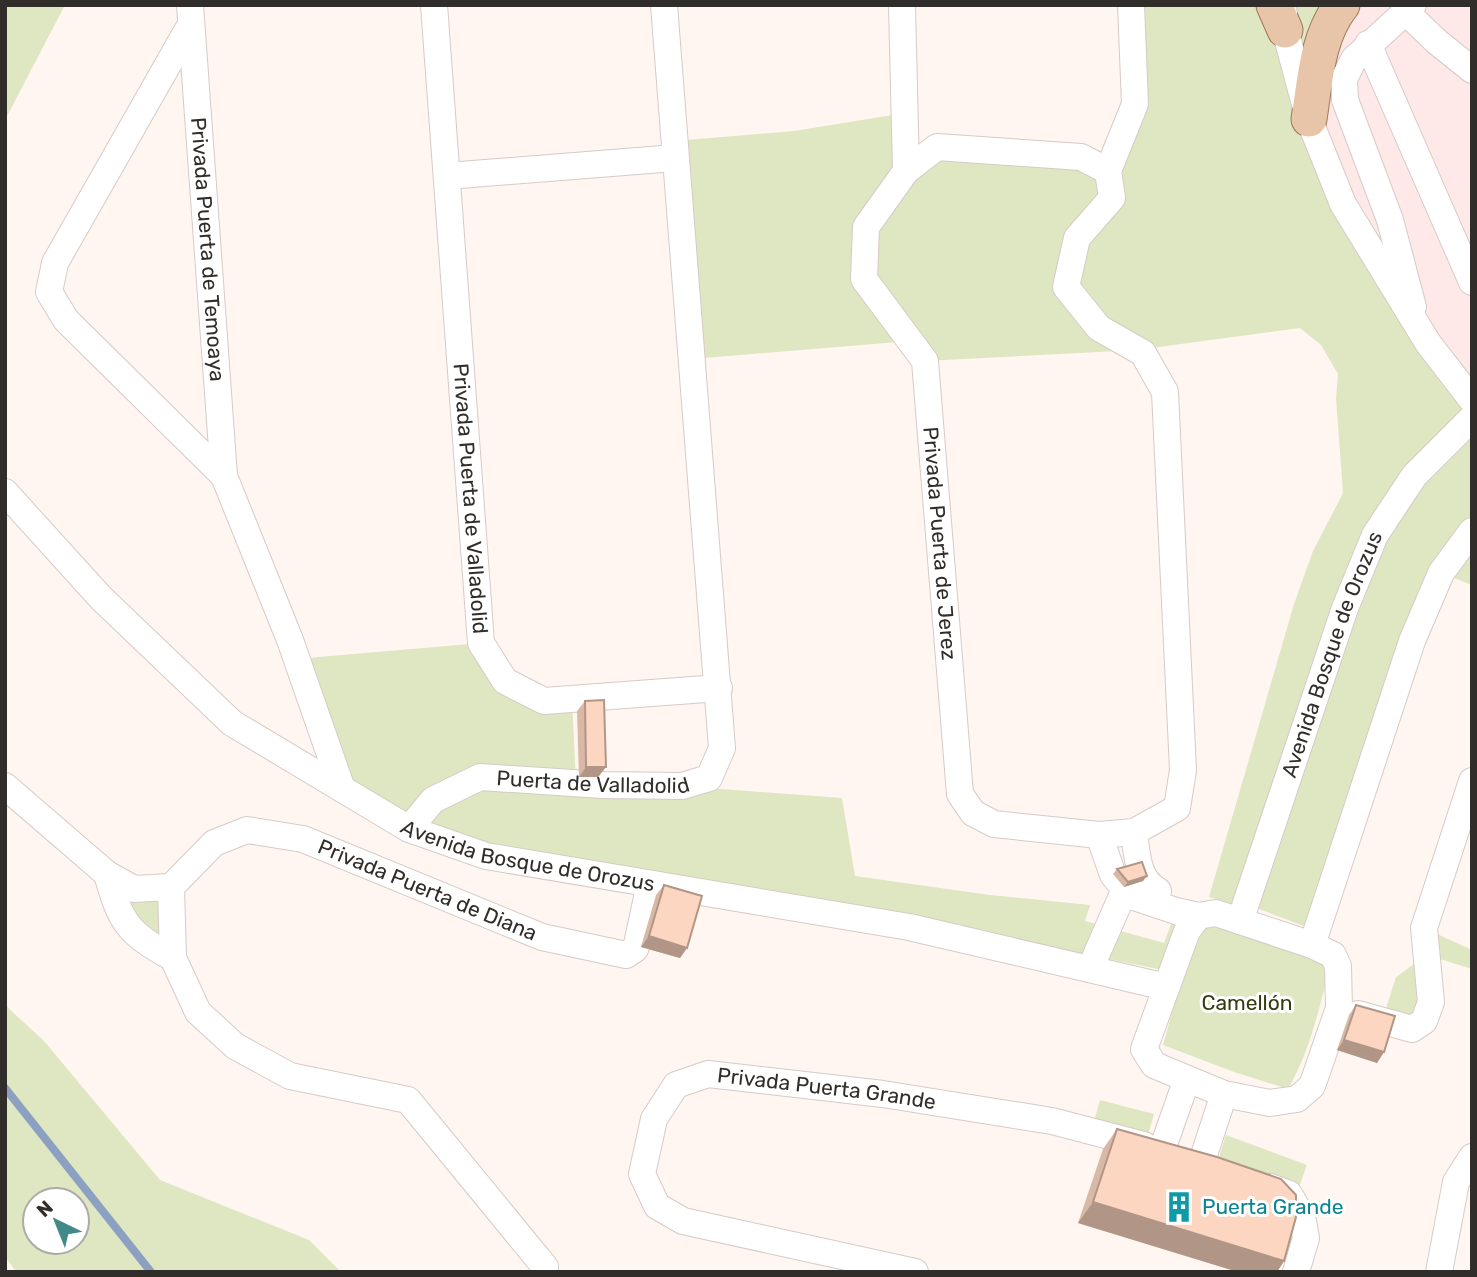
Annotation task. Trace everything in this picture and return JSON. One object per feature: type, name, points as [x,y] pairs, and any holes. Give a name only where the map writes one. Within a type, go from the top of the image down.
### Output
[{"type":"main road","points":[[1309,119],[1319,56],[1336,12],[1342,5]]},
{"type":"street","name":"Privada Puerta de Valladolid","points":[[434,5],[481,643],[505,681],[544,701],[719,688]]},
{"type":"street","points":[[664,5],[719,688]]},
{"type":"street","points":[[902,5],[906,171]]},
{"type":"street","name":"Privada Puerta de Jerez","points":[[1108,171],[1080,157],[937,147],[906,171],[866,227],[864,279],[925,361],[960,794],[973,813],[994,824],[1099,835],[1133,832],[1177,808],[1183,769],[1165,392],[1143,353],[1099,328],[1066,287],[1077,238],[1112,198],[1108,171],[1135,104],[1131,5]]},
{"type":"street","points":[[1419,329],[1390,220],[1345,100],[1344,79],[1354,60],[1368,44],[1409,8],[1472,71]]},
{"type":"street","points":[[1281,14],[1309,119],[1343,204],[1419,329],[1472,400]]},
{"type":"street","name":"Privada Puerta de Temoaya","points":[[191,15],[55,263],[49,292],[66,320],[224,476]]},
{"type":"street","name":"Privada Puerta de Temoaya","points":[[191,15],[224,476],[290,640],[342,789]]},
{"type":"street","points":[[1368,44],[1472,282]]},
{"type":"street","points":[[447,176],[675,158]]},
{"type":"street","name":"Avenida Bosque de Orozus","points":[[1240,921],[1345,608],[1374,535],[1413,476],[1472,418]]},
{"type":"street","name":"Avenida Bosque de Orozus","points":[[5,492],[101,598],[232,723],[410,829],[486,856],[909,927],[1166,987]]},
{"type":"street","points":[[1312,945],[1412,641],[1441,573],[1472,531]]},
{"type":"street","name":"Puerta de Valladolid","points":[[410,829],[433,800],[480,777],[603,785],[682,786],[709,778],[722,748],[719,688]]},
{"type":"street","points":[[1339,1007],[1391,1025],[1412,1029],[1424,1021],[1431,1002],[1424,928],[1472,781]]},
{"type":"street","points":[[5,786],[107,874],[134,889],[171,887],[173,958],[198,1012],[235,1046],[290,1076],[408,1100],[545,1267]]},
{"type":"street","name":"Privada Puerta de Diana","points":[[171,887],[214,843],[247,830],[303,839],[542,937],[626,955],[635,950],[650,884]]},
{"type":"street","points":[[1133,832],[1139,866],[1131,896],[1198,916],[1216,913],[1312,945],[1332,956],[1338,966],[1339,1007],[1312,1086],[1297,1099],[1270,1103],[1224,1094],[1154,1065],[1144,1049],[1187,931],[1198,916]]},
{"type":"street","points":[[1099,835],[1113,875],[1135,886]]},
{"type":"street","points":[[107,874],[117,910],[140,940],[173,958]]},
{"type":"street","points":[[1090,969],[1135,886]]},
{"type":"street","name":"Privada Puerta Grande","points":[[915,1272],[683,1221],[657,1206],[642,1174],[654,1119],[676,1086],[708,1074],[883,1094],[1052,1121],[1202,1161],[1227,1171]]},
{"type":"street","points":[[1163,1150],[1187,1079]]},
{"type":"street","points":[[1202,1161],[1224,1094]]},
{"type":"street","points":[[1439,1272],[1456,1182],[1472,1157]]},
{"type":"street","points":[[1252,1180],[1289,1194],[1302,1216],[1306,1238],[1296,1272]]},
{"type":"shaded area","points":[[1342,5],[1472,5],[1472,400],[1309,119]]},
{"type":"green space","points":[[5,5],[65,5],[5,120]]},
{"type":"green space","points":[[1131,5],[1342,5],[1309,119],[1472,400],[1472,585],[1441,573],[1314,930],[1246,904],[1240,906],[1209,897],[1294,604],[1313,551],[1343,493],[1336,398],[1338,374],[1321,345],[1300,328],[1136,350],[925,361],[910,341],[692,359],[674,141],[794,131],[905,113],[906,170],[937,147],[1108,171],[1135,104]]},
{"type":"green space","points":[[481,643],[505,681],[572,698],[576,783],[682,786],[842,798],[855,876],[990,895],[1090,905],[1085,921],[1164,943],[1175,913],[1186,917],[1163,970],[911,919],[486,856],[342,789],[296,659]]},
{"type":"green space","points":[[171,887],[173,958],[117,910],[134,889]]},
{"type":"green space","name":"Camellón","points":[[1206,922],[1311,952],[1329,970],[1308,1046],[1288,1089],[1163,1045],[1179,987]]},
{"type":"green space","points":[[1424,928],[1472,950],[1472,969],[1427,955],[1424,1021],[1384,1015],[1396,977],[1426,955]]},
{"type":"green space","points":[[5,1005],[44,1041],[160,1180],[309,1240],[341,1272],[16,1272],[5,1256]]},
{"type":"green space","points":[[1100,1100],[1154,1114],[1147,1139],[1093,1125]]},
{"type":"green space","points":[[1226,1135],[1307,1165],[1299,1187],[1218,1160]]},
{"type":"building","points":[[604,700],[606,767],[586,767],[585,701]]},
{"type":"building","points":[[1142,862],[1147,876],[1128,882],[1117,869]]},
{"type":"building","points":[[664,885],[702,896],[687,948],[649,936]]},
{"type":"building","points":[[1356,1005],[1395,1016],[1384,1052],[1344,1040]]},
{"type":"building","name":"Puerta Grande","points":[[1117,1129],[1217,1157],[1281,1179],[1296,1195],[1296,1217],[1284,1261],[1093,1202]]},
{"type":"waterway","points":[[5,1088],[151,1272]]},
{"type":"place","name":"Puerta Grande","points":[[1179,1207]]}]
